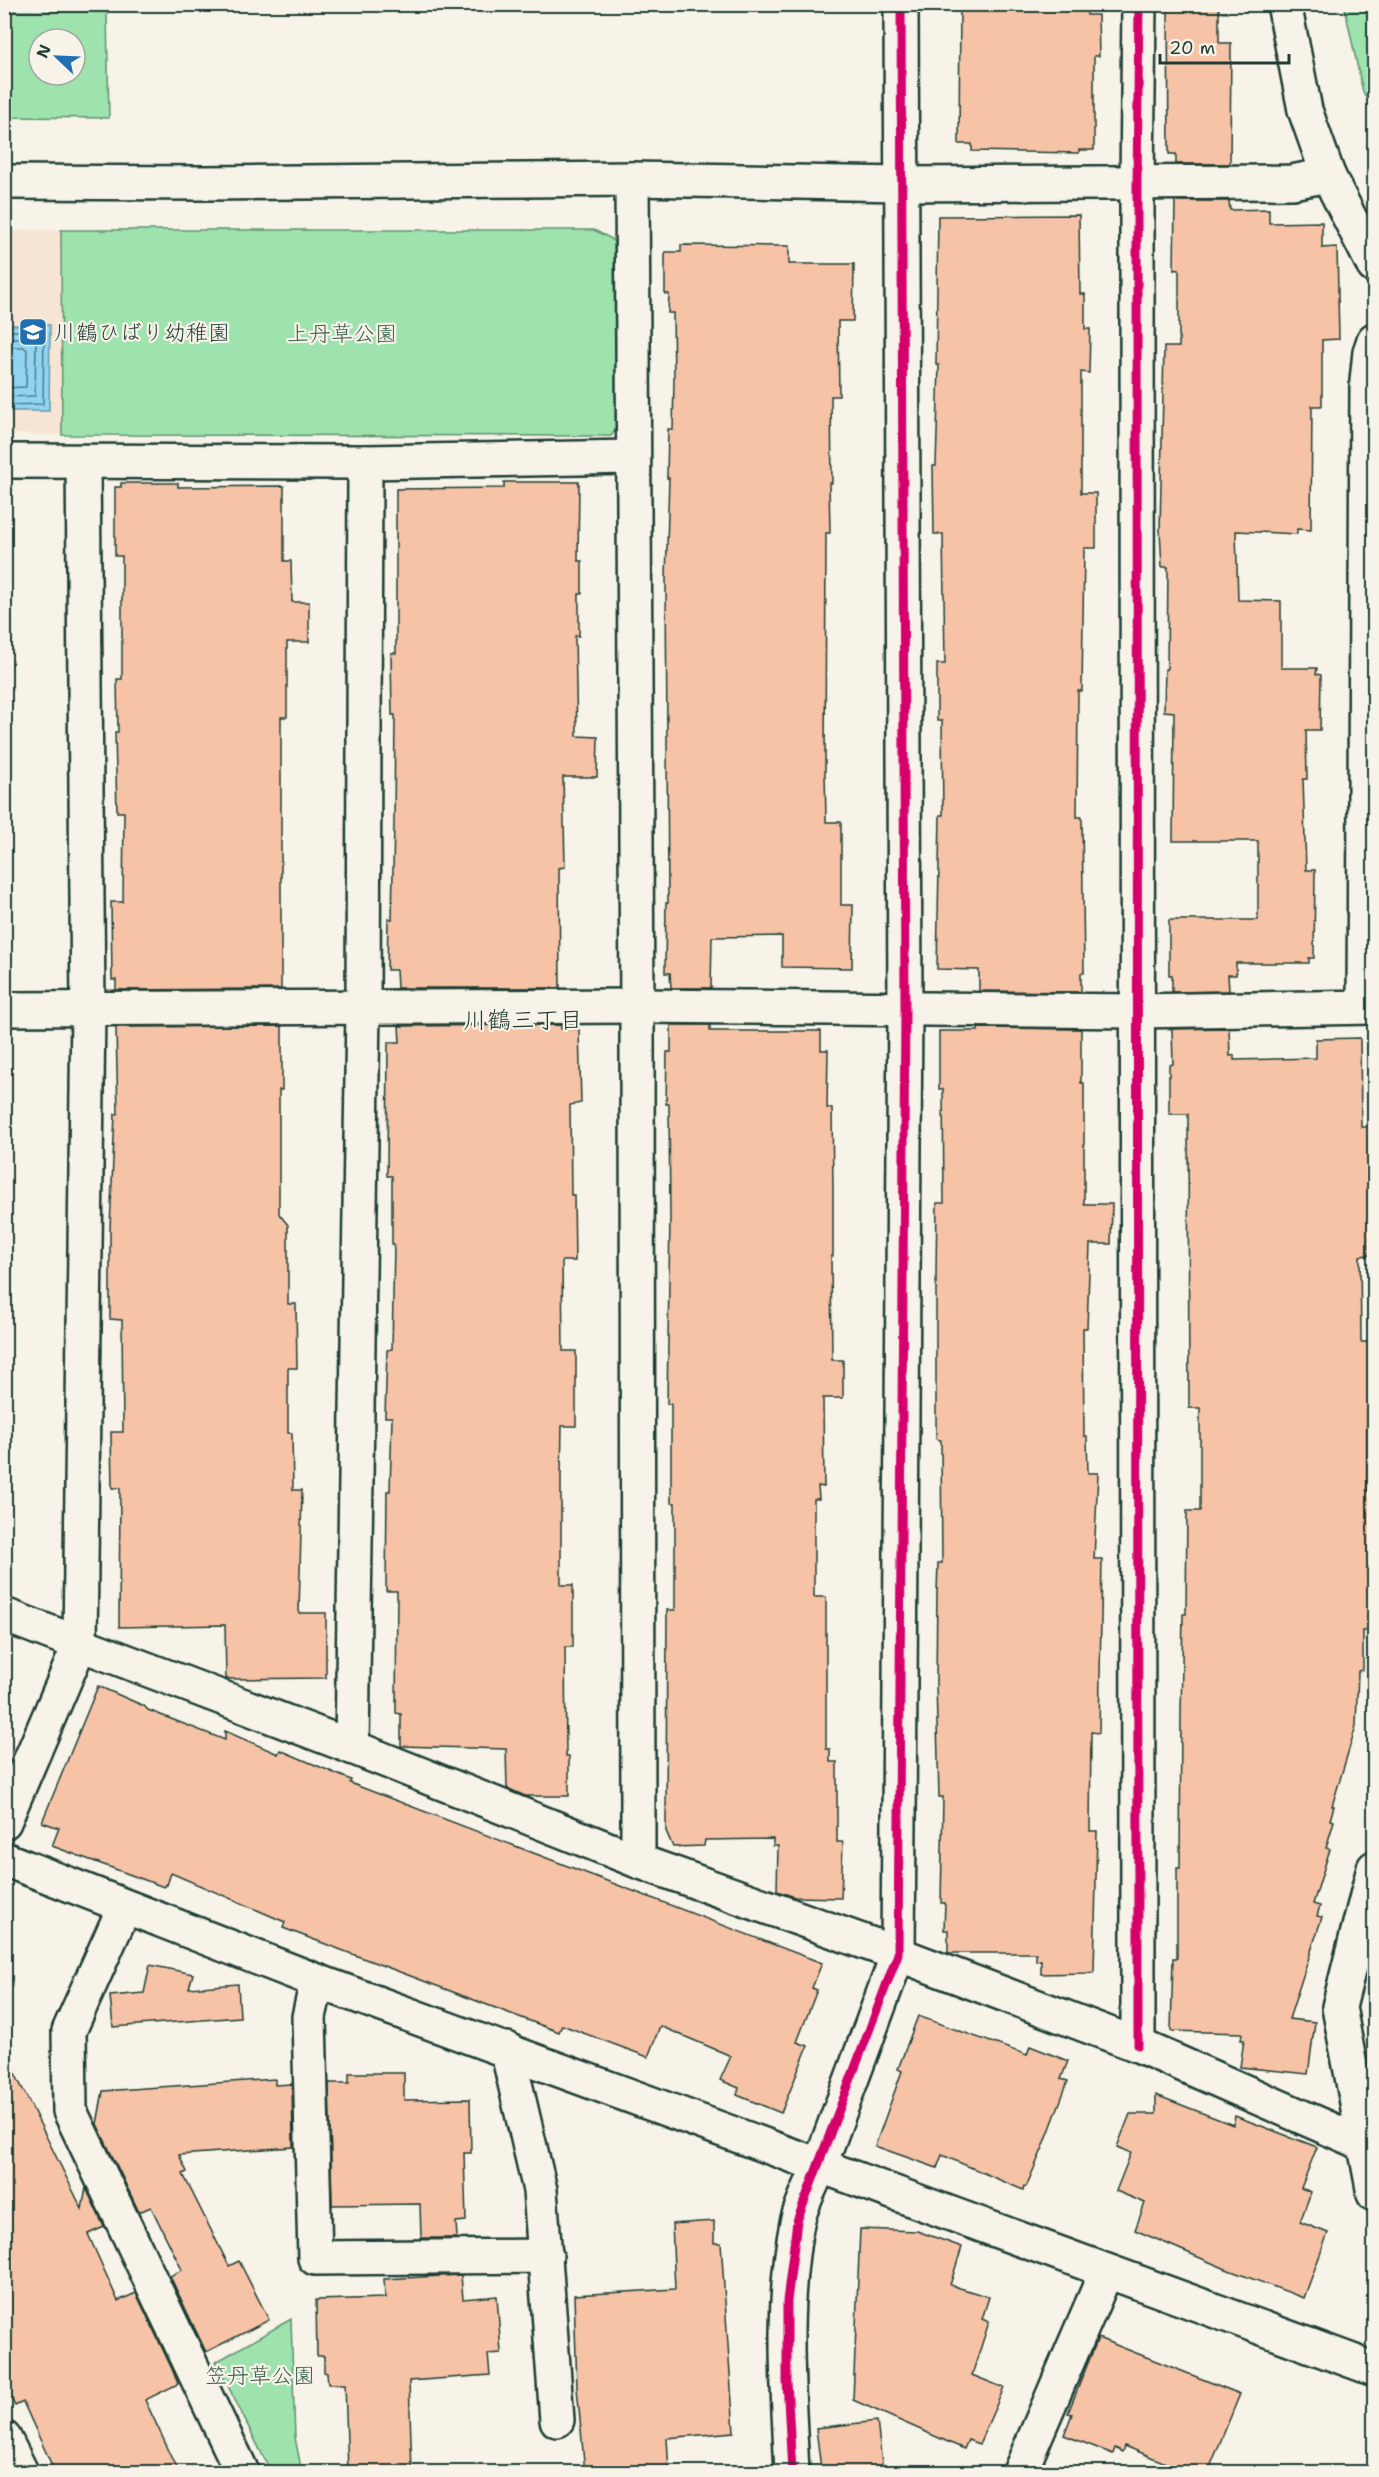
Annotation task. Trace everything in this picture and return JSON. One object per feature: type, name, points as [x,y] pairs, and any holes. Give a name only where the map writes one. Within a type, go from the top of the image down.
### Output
[{"type":"street","points":[[792,2472],[787,2381],[787,2301],[797,2221],[898,1954],[904,1009],[901,4]]},
{"type":"street","points":[[1138,2045],[1137,184],[1139,4]]},
{"type":"street","points":[[1284,4],[1305,110],[1328,175],[1374,267]]},
{"type":"street","points":[[4,182],[203,183],[632,179],[901,184],[1137,184],[1292,182],[1328,175]]},
{"type":"street","points":[[632,179],[637,1005],[638,1861]]},
{"type":"street","points":[[4,1009],[637,1005],[1137,1011],[1369,1007],[1367,381],[1370,352],[1374,340]]},
{"type":"street","points":[[4,461],[364,462],[632,457]]},
{"type":"street","points":[[4,1822],[80,1644],[88,1009],[83,462]]},
{"type":"street","points":[[352,1747],[363,1008],[364,462]]},
{"type":"street","points":[[4,1615],[352,1747],[638,1861],[898,1954],[1138,2045],[1364,2144]]},
{"type":"street","points":[[4,1860],[317,1982],[507,2049],[819,2167],[1374,2369]]},
{"type":"street","points":[[1374,1868],[1339,2007],[1374,2194]]},
{"type":"street","points":[[124,1908],[69,2031],[70,2111],[242,2472]]},
{"type":"street","points":[[317,1982],[309,2017],[315,2259],[546,2256]]},
{"type":"street","points":[[507,2049],[540,2190],[557,2420]]},
{"type":"street","points":[[1020,2472],[1107,2272]]},
{"type":"street","points":[[4,2438],[21,2472]]},
{"type":"shaded area","name":"川鶴ひばり幼稚園","points":[[5,230],[61,230],[62,435],[5,434]]},
{"type":"green space","points":[[1344,5],[1374,5],[1374,111],[1363,92]]},
{"type":"green space","points":[[5,11],[107,12],[109,118],[5,117]]},
{"type":"green space","name":"上丹草公園","points":[[61,230],[594,230],[612,239],[621,253],[622,421],[611,436],[62,435]]},
{"type":"green space","name":"笠丹草公園","points":[[291,2319],[295,2438],[302,2472],[271,2472],[216,2362]]},
{"type":"water","points":[[5,325],[50,325],[49,411],[5,411]]},
{"type":"building","points":[[960,4],[1086,4],[1087,15],[1098,15],[1099,56],[1094,56],[1094,150],[1079,150],[1079,153],[972,151],[972,144],[959,144]]},
{"type":"building","points":[[1168,4],[1219,4],[1219,43],[1231,43],[1230,164],[1176,164],[1176,154],[1169,154]]},
{"type":"building","points":[[1175,201],[1229,201],[1230,210],[1269,209],[1269,223],[1322,222],[1322,248],[1337,247],[1339,339],[1322,340],[1322,406],[1312,406],[1311,530],[1297,529],[1297,534],[1236,531],[1238,600],[1281,601],[1281,668],[1317,668],[1316,674],[1321,675],[1320,730],[1306,730],[1307,779],[1303,779],[1306,870],[1315,870],[1314,958],[1309,958],[1309,963],[1236,963],[1236,975],[1228,975],[1229,991],[1172,992],[1172,975],[1169,975],[1169,920],[1258,920],[1258,841],[1173,841],[1174,712],[1164,711],[1165,669],[1167,669],[1168,567],[1162,567],[1160,530],[1164,347],[1179,347],[1179,269],[1174,270]]},
{"type":"building","points":[[1079,215],[1080,294],[1085,294],[1085,329],[1090,329],[1089,373],[1081,372],[1081,493],[1096,493],[1096,548],[1084,548],[1082,691],[1078,691],[1077,817],[1082,817],[1084,973],[1081,973],[1081,992],[979,991],[979,970],[937,969],[940,815],[943,815],[942,721],[937,721],[937,664],[945,664],[943,534],[934,534],[933,466],[936,466],[939,365],[936,365],[938,216]]},
{"type":"building","points":[[681,245],[789,246],[789,264],[854,264],[853,321],[838,321],[839,396],[831,396],[832,483],[829,483],[830,533],[826,533],[825,771],[826,822],[841,822],[841,905],[853,905],[852,968],[782,967],[782,936],[712,937],[711,988],[671,988],[670,973],[665,973],[666,903],[668,903],[666,579],[669,478],[667,478],[668,429],[673,429],[674,380],[673,313],[668,313],[669,294],[665,294],[665,252],[681,252]]},
{"type":"building","points":[[504,482],[579,482],[578,561],[582,561],[582,594],[579,594],[579,636],[575,636],[577,736],[598,737],[597,777],[563,777],[565,867],[559,868],[560,988],[397,988],[396,970],[387,970],[388,919],[392,919],[394,823],[395,715],[392,715],[391,653],[396,653],[396,489],[504,488]]},
{"type":"building","points":[[121,483],[178,483],[178,487],[284,486],[284,561],[291,561],[292,602],[309,602],[309,642],[287,642],[287,717],[281,717],[281,989],[116,990],[116,980],[112,980],[111,902],[123,902],[124,812],[117,812],[115,732],[118,732],[117,679],[122,679],[122,556],[115,556],[115,487],[121,487]]},
{"type":"building","points":[[561,1025],[561,1029],[579,1029],[581,1103],[570,1105],[571,1195],[574,1195],[575,1261],[562,1261],[563,1351],[576,1351],[576,1426],[562,1426],[561,1476],[561,1585],[573,1585],[573,1647],[565,1647],[566,1756],[569,1756],[569,1796],[525,1796],[507,1788],[506,1749],[401,1746],[401,1714],[396,1713],[397,1591],[386,1591],[387,1491],[390,1491],[392,1417],[385,1417],[387,1350],[392,1349],[394,1244],[392,1244],[392,1176],[387,1176],[388,1042],[400,1042],[399,1026]]},
{"type":"building","points":[[671,1025],[710,1025],[710,1031],[821,1031],[821,1050],[828,1050],[827,1108],[832,1108],[832,1360],[843,1360],[843,1398],[823,1398],[824,1487],[818,1486],[819,1499],[814,1499],[814,1597],[826,1597],[826,1749],[830,1749],[830,1762],[837,1762],[837,1842],[843,1842],[841,1898],[795,1897],[777,1891],[778,1846],[773,1846],[773,1839],[705,1840],[704,1846],[673,1847],[666,1831],[667,1610],[675,1610],[675,1503],[671,1503],[671,1404],[667,1404],[670,1218],[669,1104],[666,1104],[667,1052],[671,1052]]},
{"type":"building","points":[[282,1026],[282,1090],[279,1090],[279,1214],[288,1225],[288,1304],[296,1304],[297,1368],[288,1368],[288,1433],[292,1433],[293,1490],[302,1490],[299,1613],[326,1613],[326,1678],[226,1679],[225,1625],[119,1627],[120,1488],[112,1488],[111,1432],[123,1432],[122,1320],[110,1319],[110,1228],[115,1114],[118,1114],[116,1027]]},
{"type":"building","points":[[978,1028],[1081,1029],[1081,1083],[1084,1083],[1084,1204],[1112,1204],[1111,1244],[1090,1244],[1087,1328],[1083,1328],[1084,1436],[1087,1436],[1088,1473],[1098,1473],[1094,1559],[1102,1559],[1099,1733],[1091,1732],[1090,1831],[1097,1831],[1094,1972],[1087,1973],[1041,1974],[1041,1960],[1036,1961],[1036,1953],[948,1953],[948,1930],[944,1930],[945,1903],[941,1903],[943,1797],[939,1797],[936,1684],[938,1563],[942,1563],[941,1440],[936,1439],[937,1203],[944,1203],[943,1089],[939,1089],[939,1031],[978,1031]]},
{"type":"building","points":[[1229,1028],[1230,1056],[1234,1055],[1234,1060],[1316,1058],[1316,1039],[1360,1038],[1361,1127],[1374,1127],[1374,1237],[1370,1237],[1370,1255],[1360,1256],[1361,1342],[1374,1342],[1374,1410],[1367,1410],[1367,1491],[1374,1491],[1374,1543],[1372,1543],[1372,1550],[1369,1550],[1369,1631],[1363,1631],[1363,1670],[1358,1671],[1356,1726],[1332,1806],[1334,1806],[1330,1820],[1334,1821],[1326,1848],[1330,1849],[1313,1904],[1320,1906],[1317,1916],[1322,1917],[1289,2019],[1315,2022],[1308,2074],[1240,2067],[1244,2040],[1241,2040],[1242,2033],[1171,2031],[1173,1958],[1177,1958],[1177,1868],[1180,1868],[1181,1713],[1183,1614],[1186,1614],[1187,1511],[1200,1511],[1200,1408],[1189,1408],[1188,1114],[1169,1114],[1169,1065],[1173,1064],[1172,1029]]},
{"type":"building","points":[[98,1686],[144,1706],[148,1710],[225,1740],[225,1731],[278,1754],[280,1750],[351,1780],[350,1783],[822,1963],[812,1988],[817,1990],[797,2042],[808,2046],[781,2113],[737,2095],[739,2088],[720,2080],[731,2056],[660,2026],[648,2057],[562,2025],[559,2032],[283,1928],[285,1922],[171,1873],[164,1887],[52,1846],[59,1828],[42,1822]]},
{"type":"building","points":[[150,1965],[193,1974],[189,1988],[238,1984],[240,2017],[113,2027],[110,1996],[144,1993]]},
{"type":"building","points":[[918,2016],[1027,2055],[1030,2046],[1068,2061],[1061,2079],[1068,2081],[1044,2145],[1023,2190],[942,2155],[937,2168],[875,2146],[902,2071],[898,2069]]},
{"type":"building","points":[[4,2051],[82,2209],[86,2188],[104,2227],[88,2234],[118,2301],[136,2293],[172,2369],[178,2384],[145,2400],[179,2472],[55,2472],[23,2402],[15,2406],[4,2383]]},
{"type":"building","points":[[349,2073],[404,2073],[404,2100],[470,2099],[471,2153],[464,2153],[466,2221],[456,2222],[457,2238],[421,2238],[420,2204],[332,2205],[329,2083],[349,2083]]},
{"type":"building","points":[[275,2079],[275,2085],[292,2084],[293,2147],[179,2155],[187,2172],[183,2174],[229,2266],[239,2261],[269,2320],[206,2352],[170,2276],[182,2270],[151,2207],[139,2212],[97,2124],[103,2091]]},
{"type":"building","points":[[1156,2095],[1233,2125],[1235,2116],[1317,2147],[1301,2188],[1311,2192],[1300,2222],[1328,2233],[1304,2298],[1226,2269],[1135,2230],[1145,2203],[1116,2191],[1131,2153],[1117,2147],[1130,2114],[1156,2114]]},
{"type":"building","points":[[714,2221],[714,2243],[721,2243],[734,2432],[667,2438],[669,2472],[585,2472],[577,2388],[574,2295],[675,2289],[672,2224]]},
{"type":"building","points":[[860,2229],[917,2231],[962,2247],[950,2285],[989,2297],[982,2319],[989,2322],[972,2375],[1004,2388],[979,2444],[968,2440],[964,2449],[853,2400]]},
{"type":"building","points":[[461,2275],[463,2299],[497,2296],[501,2353],[488,2354],[490,2375],[409,2381],[412,2472],[348,2472],[345,2384],[328,2384],[327,2373],[324,2372],[324,2356],[317,2356],[316,2300],[385,2298],[384,2279]]},
{"type":"building","points":[[1098,2338],[1240,2394],[1208,2472],[1187,2472],[1125,2446],[1123,2452],[1115,2448],[1113,2454],[1064,2435],[1072,2414],[1068,2413]]},
{"type":"building","points":[[877,2421],[883,2472],[834,2472],[834,2468],[821,2469],[816,2428]]},
{"type":"cycle path","points":[[792,2472],[787,2381],[787,2301],[797,2221],[898,1954],[905,1009],[901,4]]},
{"type":"cycle path","points":[[1138,2045],[1137,184],[1139,4]]},
{"type":"place","name":"川鶴ひばり幼稚園","points":[[33,332]]},
{"type":"district","name":"川鶴三丁目","points":[[523,1020]]}]
